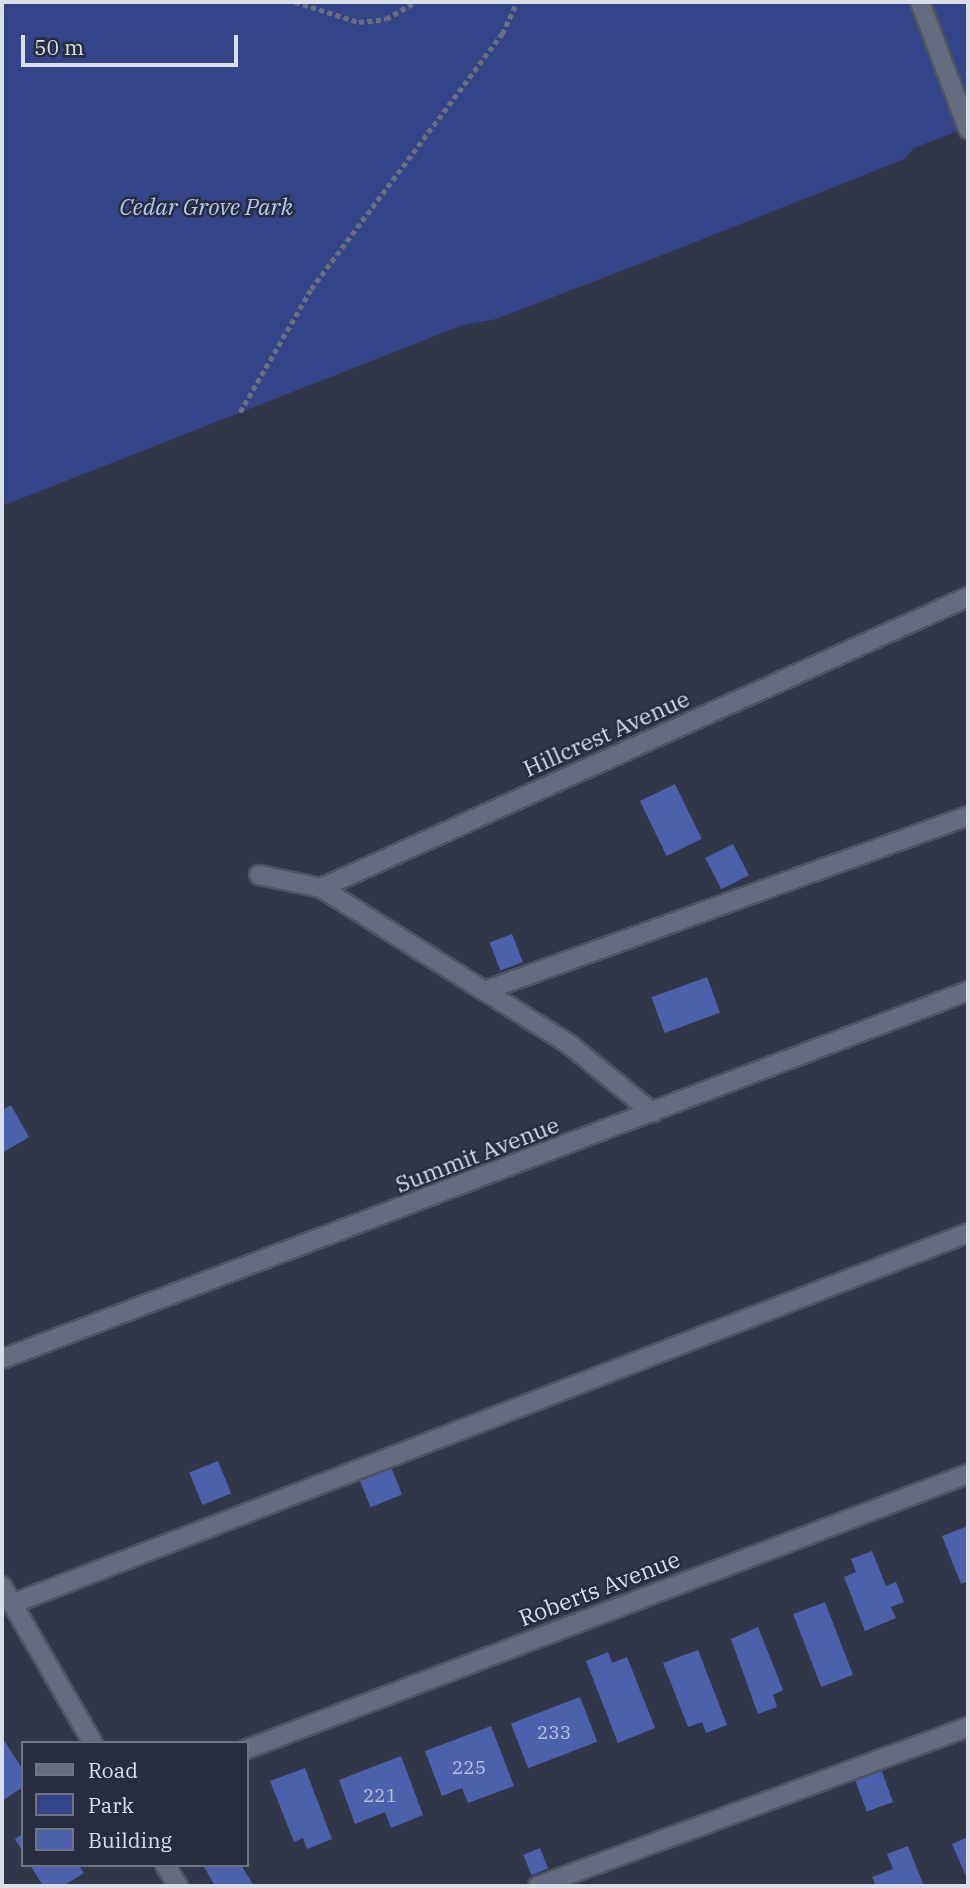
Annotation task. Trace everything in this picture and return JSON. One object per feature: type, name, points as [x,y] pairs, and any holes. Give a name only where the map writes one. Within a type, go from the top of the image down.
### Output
[{"type":"street","points":[[920,2],[968,129]]},
{"type":"street","name":"Hillcrest Avenue","points":[[321,888],[968,597]]},
{"type":"street","points":[[484,991],[968,817]]},
{"type":"street","points":[[259,875],[321,888],[570,1045],[653,1114]]},
{"type":"street","name":"Summit Avenue","points":[[2,1359],[653,1114],[968,991]]},
{"type":"street","points":[[12,1604],[968,1233]]},
{"type":"street","name":"Roberts Avenue","points":[[248,1749],[968,1474]]},
{"type":"street","points":[[2,1586],[92,1741]]},
{"type":"street","points":[[538,1886],[968,1727]]},
{"type":"street","points":[[166,1867],[178,1886]]},
{"type":"path","points":[[295,2],[359,22],[386,19],[415,2]]},
{"type":"path","points":[[240,412],[311,289],[502,34],[517,2]]},
{"type":"green space","name":"Cedar Grove Park","points":[[2,2],[968,2],[968,127],[914,148],[904,159],[665,254],[496,319],[463,325],[2,506]]},
{"type":"building","points":[[675,784],[702,839],[667,856],[640,801]]},
{"type":"building","points":[[733,844],[749,875],[721,889],[705,858]]},
{"type":"building","points":[[512,934],[523,962],[500,971],[490,943]]},
{"type":"building","points":[[707,977],[720,1013],[665,1033],[652,997]]},
{"type":"building","points":[[11,1105],[29,1137],[2,1153],[2,1110]]},
{"type":"building","points":[[218,1461],[231,1493],[202,1505],[189,1473]]},
{"type":"building","points":[[389,1462],[402,1494],[371,1507],[357,1475]]},
{"type":"building","points":[[968,1526],[968,1581],[961,1584],[942,1536]]},
{"type":"building","points":[[872,1551],[886,1586],[896,1582],[904,1602],[891,1607],[896,1618],[865,1631],[844,1577],[856,1572],[851,1559]]},
{"type":"building","points":[[825,1602],[853,1675],[821,1687],[793,1614]]},
{"type":"building","points":[[758,1627],[783,1690],[773,1695],[777,1707],[758,1714],[731,1639]]},
{"type":"building","points":[[698,1650],[727,1725],[706,1733],[702,1722],[688,1727],[663,1663]]},
{"type":"building","points":[[608,1652],[612,1663],[627,1657],[655,1728],[618,1743],[586,1661]]},
{"type":"building","points":[[580,1697],[597,1742],[528,1768],[511,1724]]},
{"type":"building","points":[[491,1726],[514,1786],[468,1803],[462,1788],[442,1796],[425,1751]]},
{"type":"building","points":[[2,1737],[21,1767],[21,1788],[2,1801]]},
{"type":"building","points":[[401,1756],[423,1815],[391,1828],[385,1812],[355,1824],[339,1780]]},
{"type":"building","points":[[305,1768],[332,1839],[307,1849],[303,1838],[294,1842],[270,1781]]},
{"type":"building","points":[[881,1769],[893,1802],[867,1811],[855,1779]]},
{"type":"building","points":[[21,1835],[21,1849],[15,1839]]},
{"type":"building","points":[[968,1837],[968,1881],[952,1844]]},
{"type":"building","points":[[908,1846],[924,1886],[876,1886],[872,1877],[893,1869],[887,1854]]},
{"type":"building","points":[[540,1848],[548,1868],[532,1875],[523,1855]]},
{"type":"building","points":[[31,1867],[80,1867],[84,1873],[63,1886],[43,1886]]},
{"type":"building","points":[[204,1867],[242,1867],[254,1886],[215,1886]]}]
